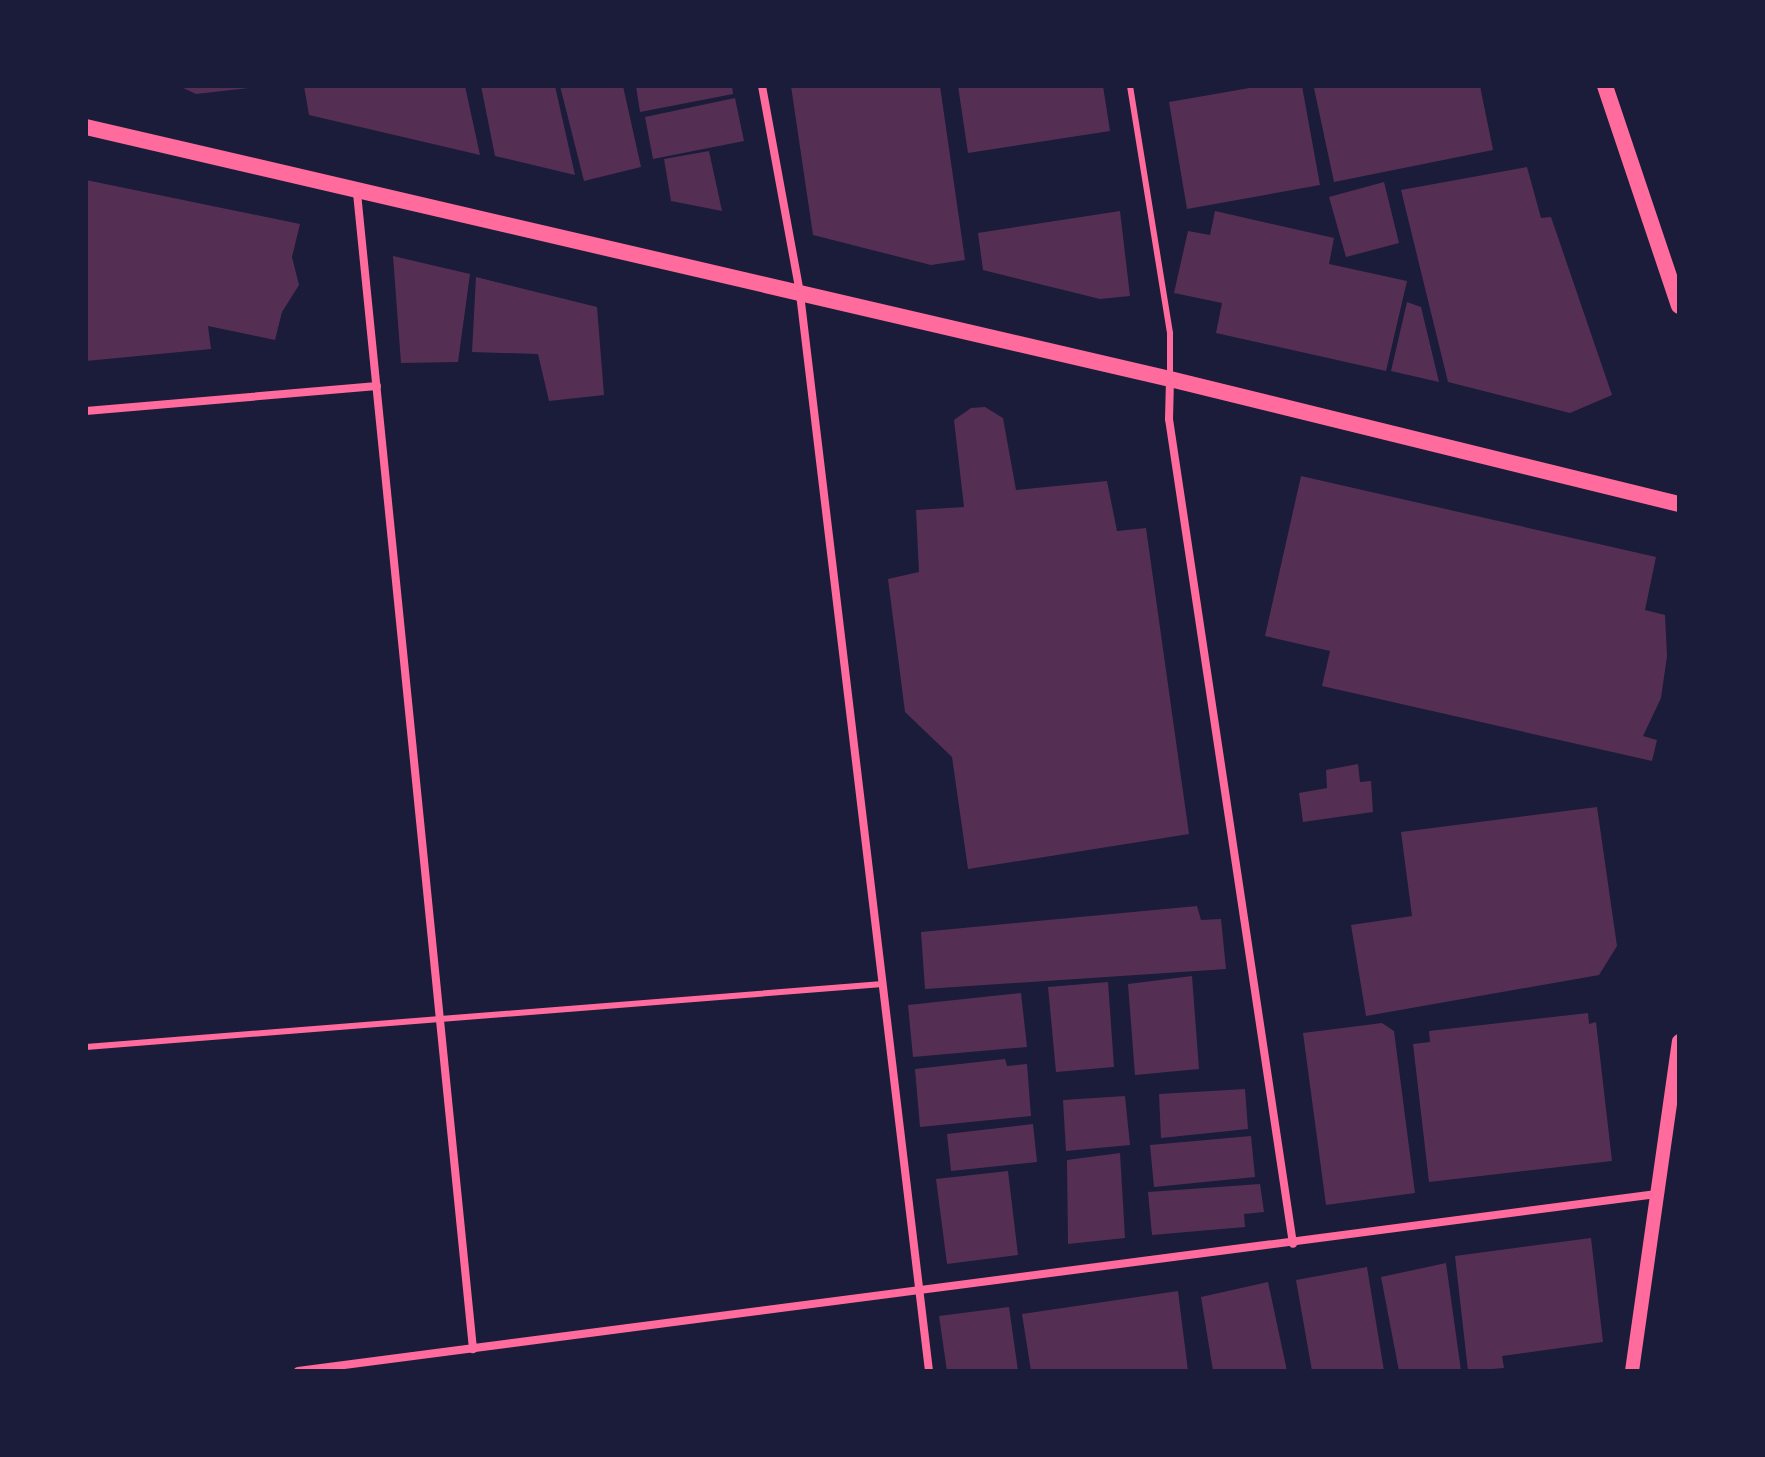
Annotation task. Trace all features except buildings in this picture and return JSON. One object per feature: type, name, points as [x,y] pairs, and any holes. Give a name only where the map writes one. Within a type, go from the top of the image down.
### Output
[{"type":"main road","points":[[1605,86],[1679,306]]},
{"type":"main road","points":[[86,127],[357,193],[1170,379],[1679,504]]},
{"type":"street","points":[[762,86],[800,294],[929,1371]]},
{"type":"street","points":[[357,193],[473,1349]]},
{"type":"street","points":[[1170,379],[1172,434],[1293,1244]]},
{"type":"street","points":[[86,411],[377,386]]},
{"type":"street","points":[[1632,1371],[1679,1041]]},
{"type":"street","points":[[298,1371],[919,1288],[1293,1244],[1657,1194]]},
{"type":"lane","points":[[1130,86],[1170,333],[1170,379]]},
{"type":"lane","points":[[86,1047],[883,984]]}]
